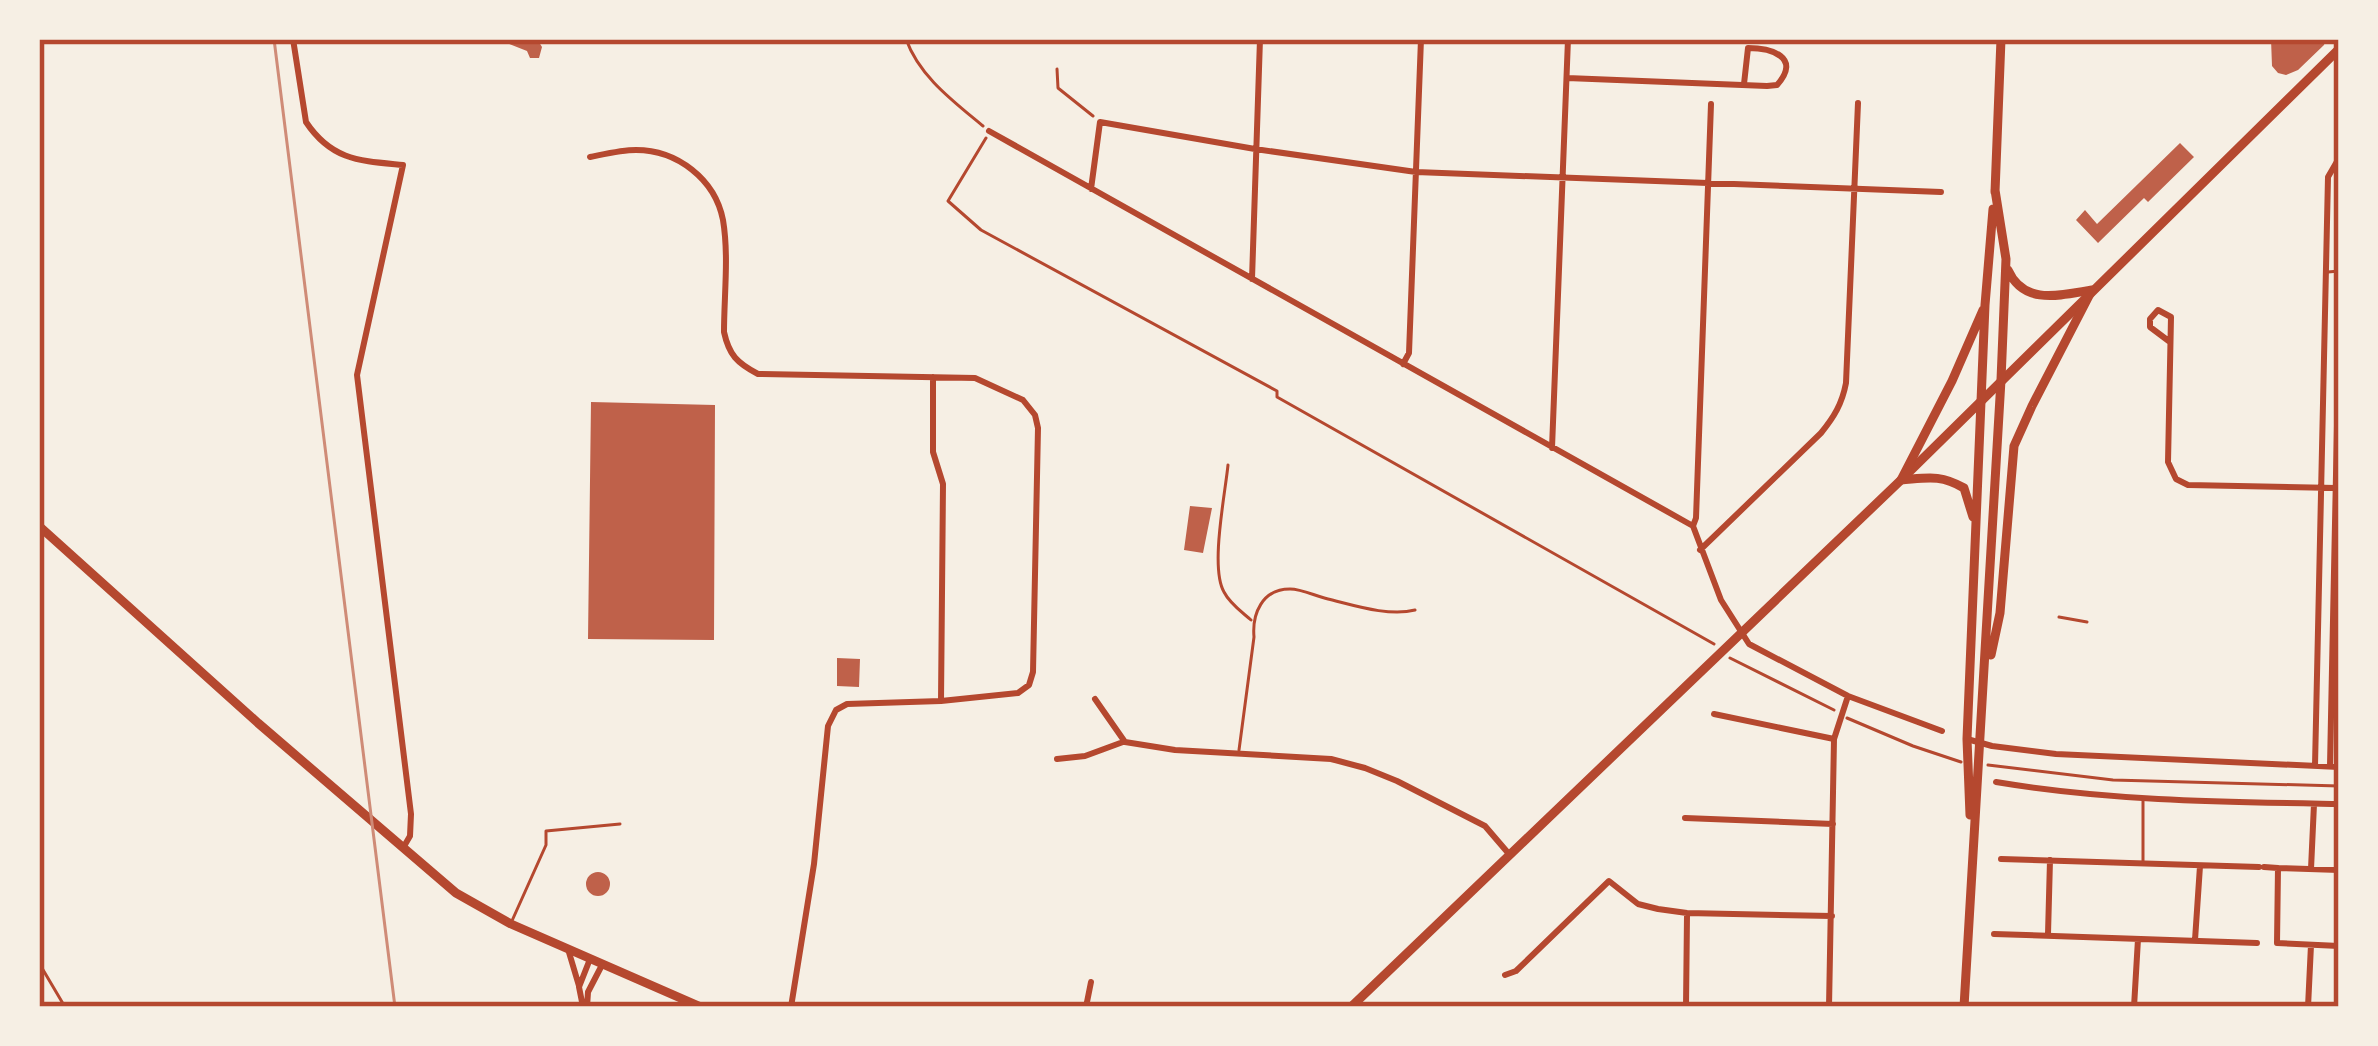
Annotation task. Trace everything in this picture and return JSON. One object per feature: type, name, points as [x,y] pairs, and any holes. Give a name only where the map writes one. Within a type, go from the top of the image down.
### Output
[{"type":"main road","points":[[1972,845],[1966,764],[1985,305],[2002,39]]},
{"type":"main road","points":[[1351,1007],[1901,480],[2339,49]]},
{"type":"main road","points":[[1995,190],[2006,259],[2013,280],[2023,291],[2038,296],[2092,290]]},
{"type":"main road","points":[[1964,1006],[2006,259]]},
{"type":"main road","points":[[1985,684],[2000,613],[2014,446],[2092,290]]},
{"type":"main road","points":[[1901,480],[1985,305]]},
{"type":"main road","points":[[1901,480],[1940,477],[1964,488],[1977,537]]},
{"type":"main road","points":[[39,526],[246,713],[456,893],[511,924],[701,1007]]},
{"type":"street","points":[[293,39],[306,122],[313,134],[345,156],[404,165],[357,375],[411,814],[410,836],[403,848]]},
{"type":"street","points":[[1252,279],[1260,39]]},
{"type":"street","points":[[1403,364],[1409,353],[1421,39]]},
{"type":"street","points":[[1552,448],[1568,39]]},
{"type":"street","points":[[1567,78],[1744,84],[1777,85],[1784,78],[1784,59],[1770,48],[1748,48],[1744,84]]},
{"type":"street","points":[[1700,550],[1821,433],[1843,398],[1858,103]]},
{"type":"street","points":[[1711,104],[1693,526],[1700,550],[1721,600],[1749,644],[1848,695],[1942,731]]},
{"type":"street","points":[[1091,189],[1100,122],[1416,172],[1941,192]]},
{"type":"street","points":[[989,131],[1693,526]]},
{"type":"street","points":[[590,157],[640,150],[671,158],[698,173],[717,197],[723,223],[724,332],[728,350],[738,363],[758,374],[975,378],[1023,400],[1035,415],[1033,672],[1029,685],[1018,694],[847,704],[836,710],[828,726],[814,864],[791,1007]]},
{"type":"street","points":[[2315,766],[2328,177],[2339,158]]},
{"type":"street","points":[[2170,343],[2150,327],[2158,310],[2170,317],[2170,343],[2168,462],[2176,478],[2188,484],[2336,488]]},
{"type":"street","points":[[1967,739],[2102,758],[2335,767],[2339,329]]},
{"type":"street","points":[[933,377],[933,451],[943,484],[941,701]]},
{"type":"street","points":[[1829,1007],[1834,739],[1848,695]]},
{"type":"street","points":[[1095,699],[1125,742]]},
{"type":"street","points":[[1714,714],[1834,739]]},
{"type":"street","points":[[1057,759],[1085,756],[1125,742],[1175,750],[1331,759],[1365,768],[1468,816],[1485,826],[1509,854]]},
{"type":"street","points":[[1996,782],[2143,799],[2339,804]]},
{"type":"street","points":[[2311,869],[2314,804]]},
{"type":"street","points":[[1685,818],[1833,824]]},
{"type":"street","points":[[2001,859],[2339,870]]},
{"type":"street","points":[[2048,935],[2050,860]]},
{"type":"street","points":[[2195,941],[2200,866]]},
{"type":"street","points":[[2277,943],[2278,868]]},
{"type":"street","points":[[1504,975],[1516,971],[1609,881],[1638,904],[1687,913],[1832,916]]},
{"type":"street","points":[[1686,1007],[1687,913]]},
{"type":"street","points":[[1994,934],[2339,946]]},
{"type":"street","points":[[2134,1007],[2138,939]]},
{"type":"street","points":[[2308,1007],[2311,945]]},
{"type":"street","points":[[568,950],[585,1007]]},
{"type":"street","points":[[580,987],[590,959]]},
{"type":"street","points":[[585,1007],[602,965]]},
{"type":"street","points":[[1086,1007],[1090,982]]},
{"type":"street","points":[[1964,1006],[2014,1007]]},
{"type":"lane","points":[[2327,272],[2339,271]]},
{"type":"lane","points":[[1228,465],[1217,566],[1221,589],[1253,621]]},
{"type":"lane","points":[[1239,752],[1253,621],[1263,599],[1293,589],[1376,609],[1414,610]]},
{"type":"lane","points":[[2143,799],[2143,864]]},
{"type":"lane","points":[[511,924],[546,845],[546,831],[620,824]]},
{"type":"path","points":[[906,39],[911,56],[929,78],[989,131],[948,201],[981,230],[1277,391],[1277,397],[1682,624],[1726,657],[1858,724],[1966,764]]},
{"type":"path","points":[[1058,69],[1058,88],[1100,122]]},
{"type":"path","points":[[2059,617],[2087,622]]},
{"type":"path","points":[[1979,767],[1991,764],[2113,780],[2339,785]]},
{"type":"path","points":[[39,963],[65,1007]]},
{"type":"building","points":[[497,39],[537,39],[542,47],[539,58],[530,58],[527,51]]},
{"type":"building","points":[[2271,39],[2326,39],[2298,70],[2286,75],[2272,66]]},
{"type":"building","points":[[2180,143],[2194,157],[2098,243],[2076,220],[2085,210],[2097,224]]},
{"type":"building","points":[[591,402],[715,405],[714,640],[588,639]]},
{"type":"building","points":[[1190,506],[1212,508],[1203,553],[1184,550]]},
{"type":"building","points":[[837,658],[860,659],[859,687],[837,686]]},
{"type":"building","points":[[593,872],[603,872],[610,884],[603,896],[593,896],[586,889],[586,879]]},
{"type":"railway","points":[[274,39],[395,1007]]}]
